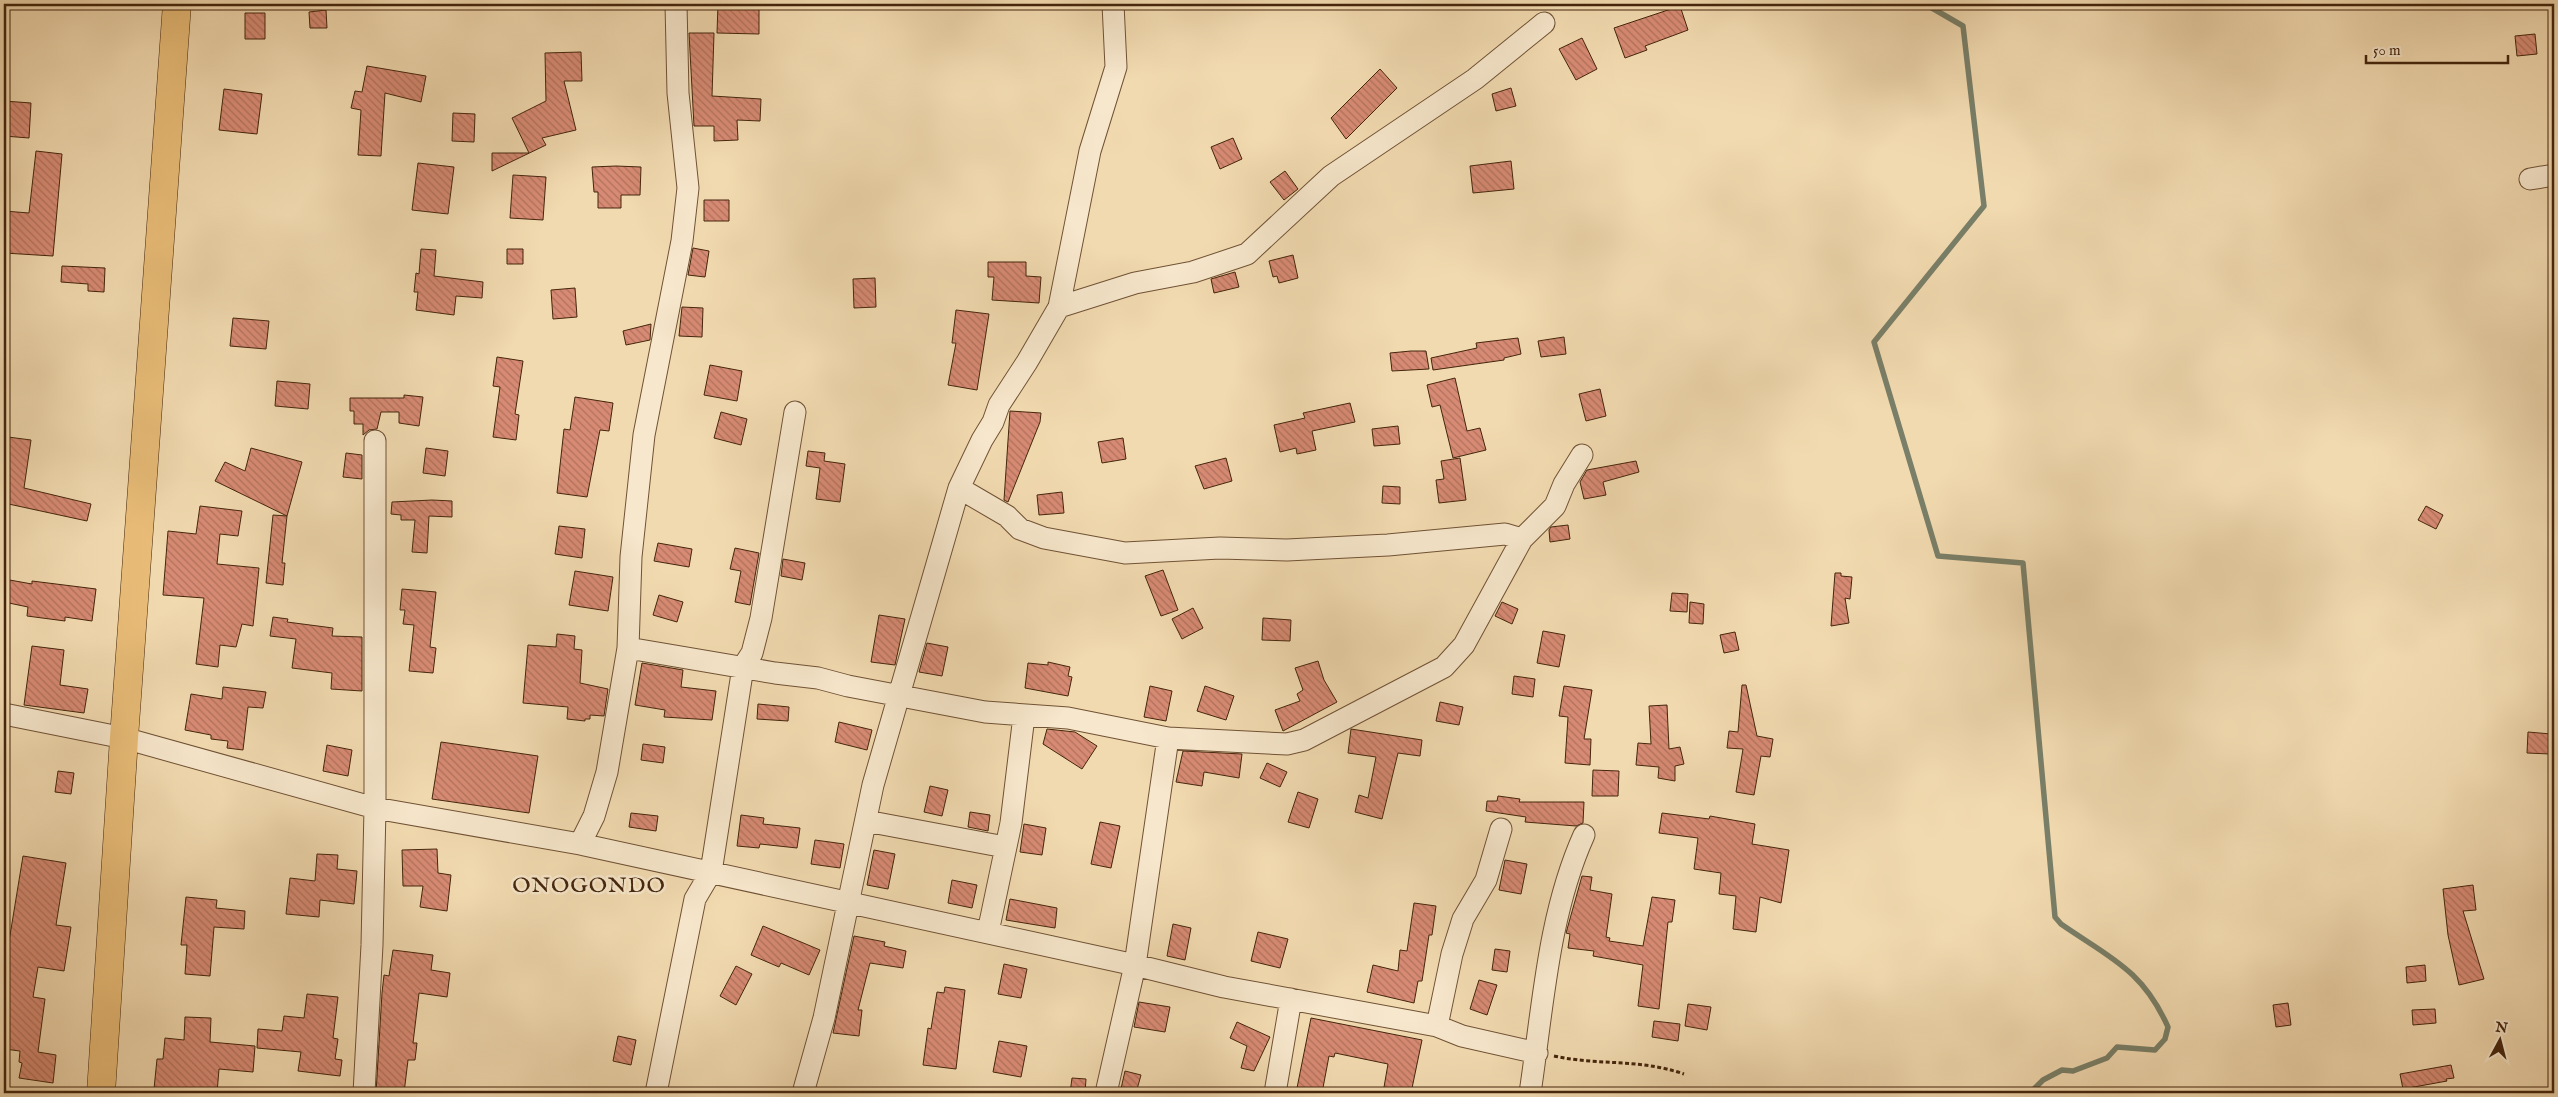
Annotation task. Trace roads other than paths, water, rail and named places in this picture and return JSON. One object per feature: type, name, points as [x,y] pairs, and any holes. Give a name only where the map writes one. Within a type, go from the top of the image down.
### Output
[{"type":"main road","points":[[101,1093],[124,738],[177,4]]},
{"type":"street","points":[[580,844],[594,816],[607,772],[628,648],[631,556],[644,435],[682,241],[688,188],[678,94],[676,4]]},
{"type":"street","points":[[803,1093],[824,1018],[850,902],[873,785],[959,488],[982,440],[993,422],[999,405],[1059,307],[1090,151],[1116,67],[1113,4]]},
{"type":"street","points":[[1059,307],[1134,282],[1193,272],[1247,254],[1331,176],[1475,79],[1544,23]]},
{"type":"street","points":[[2530,178],[2554,175]]},
{"type":"street","points":[[656,1093],[695,899],[711,872],[743,667],[752,653],[761,618],[795,412]]},
{"type":"street","points":[[364,1093],[372,945],[375,808],[375,441]]},
{"type":"street","points":[[628,648],[818,678],[898,696],[985,712],[1068,718],[1168,738],[1287,744],[1304,740],[1444,667],[1464,645],[1522,539],[1555,506],[1564,484],[1582,455]]},
{"type":"street","points":[[959,488],[1008,516],[1020,529],[1044,538],[1125,553],[1220,548],[1287,550],[1388,545],[1505,534],[1522,539]]},
{"type":"street","points":[[4,714],[124,738],[375,808],[580,844],[988,932],[1224,987],[1436,1026],[1462,1036],[1537,1053]]},
{"type":"street","points":[[988,932],[1011,823],[1024,716]]},
{"type":"street","points":[[1106,1093],[1135,965],[1168,738]]},
{"type":"street","points":[[866,821],[1005,847]]},
{"type":"street","points":[[1436,1026],[1452,954],[1463,919],[1486,880],[1501,829]]},
{"type":"street","points":[[1530,1093],[1553,938],[1571,863],[1584,835]]},
{"type":"street","points":[[1275,1093],[1290,999]]},
{"type":"waterway","points":[[1925,4],[1963,26],[1984,206],[1874,342],[1938,556],[2023,563],[2055,917],[2061,924],[2110,956],[2136,978],[2158,1007],[2168,1027],[2165,1039],[2155,1050],[2117,1047],[2107,1058],[2073,1071],[2062,1070],[2043,1080],[2030,1093]]},
{"type":"district","name":"ONOGONDO","points":[[589,886]]}]
